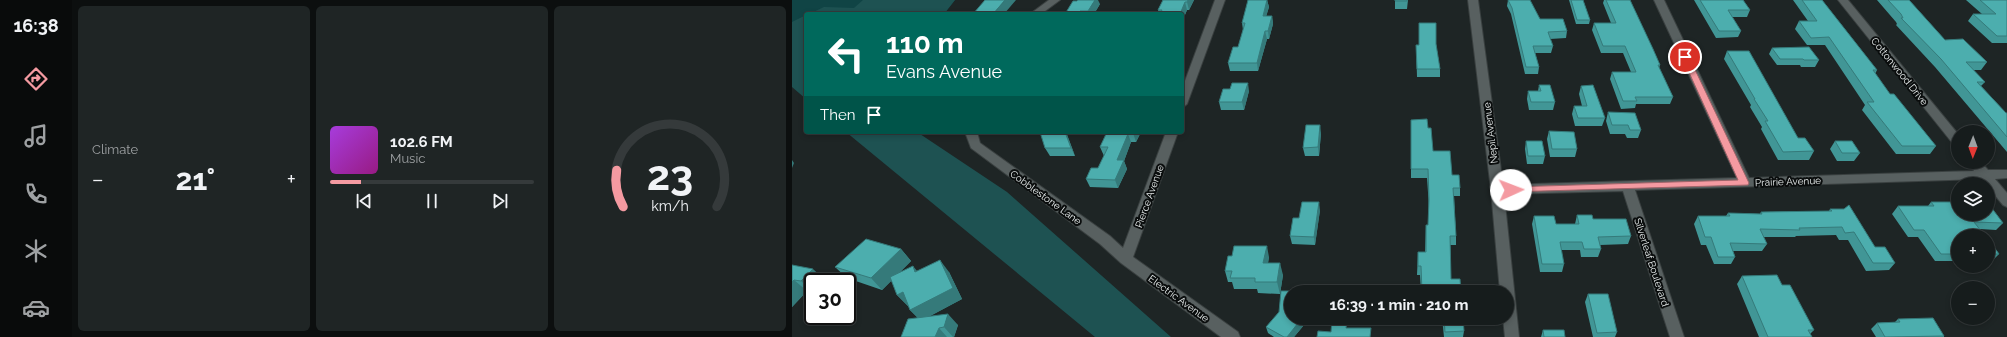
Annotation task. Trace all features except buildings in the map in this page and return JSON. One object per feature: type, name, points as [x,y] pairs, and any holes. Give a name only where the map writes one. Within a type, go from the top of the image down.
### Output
[{"type":"street","points":[[1039,12],[1055,0]]},
{"type":"street","points":[[1184,99],[1220,0]]},
{"type":"street","name":"Nepil Avenue","points":[[1473,0],[1497,190],[1512,337]]},
{"type":"street","points":[[1659,0],[1744,183]]},
{"type":"street","name":"Cottonwood Drive","points":[[1843,0],[1951,133]]},
{"type":"street","name":"Cobblestone Lane","points":[[972,134],[975,145],[1105,240],[1126,259]]},
{"type":"street","name":"Pierce Avenue","points":[[1126,259],[1171,134]]},
{"type":"street","points":[[1980,169],[2007,202]]},
{"type":"street","name":"Prairie Avenue","points":[[1497,190],[2007,174]]},
{"type":"street","name":"Silverleaf Boulevard","points":[[1628,187],[1677,337]]},
{"type":"street","name":"Electric Avenue","points":[[1126,259],[1233,337]]},
{"type":"shaded area","points":[[792,0],[955,0],[946,12],[804,12],[804,74],[792,64]]},
{"type":"shaded area","points":[[863,0],[955,0],[946,12],[813,12],[824,7],[854,8]]},
{"type":"shaded area","points":[[804,16],[804,97],[792,87],[792,22]]},
{"type":"shaded area","points":[[848,134],[920,134],[1007,192],[1171,337],[1095,337]]},
{"type":"route","points":[[1511,190],[1744,183],[1685,57]]}]
